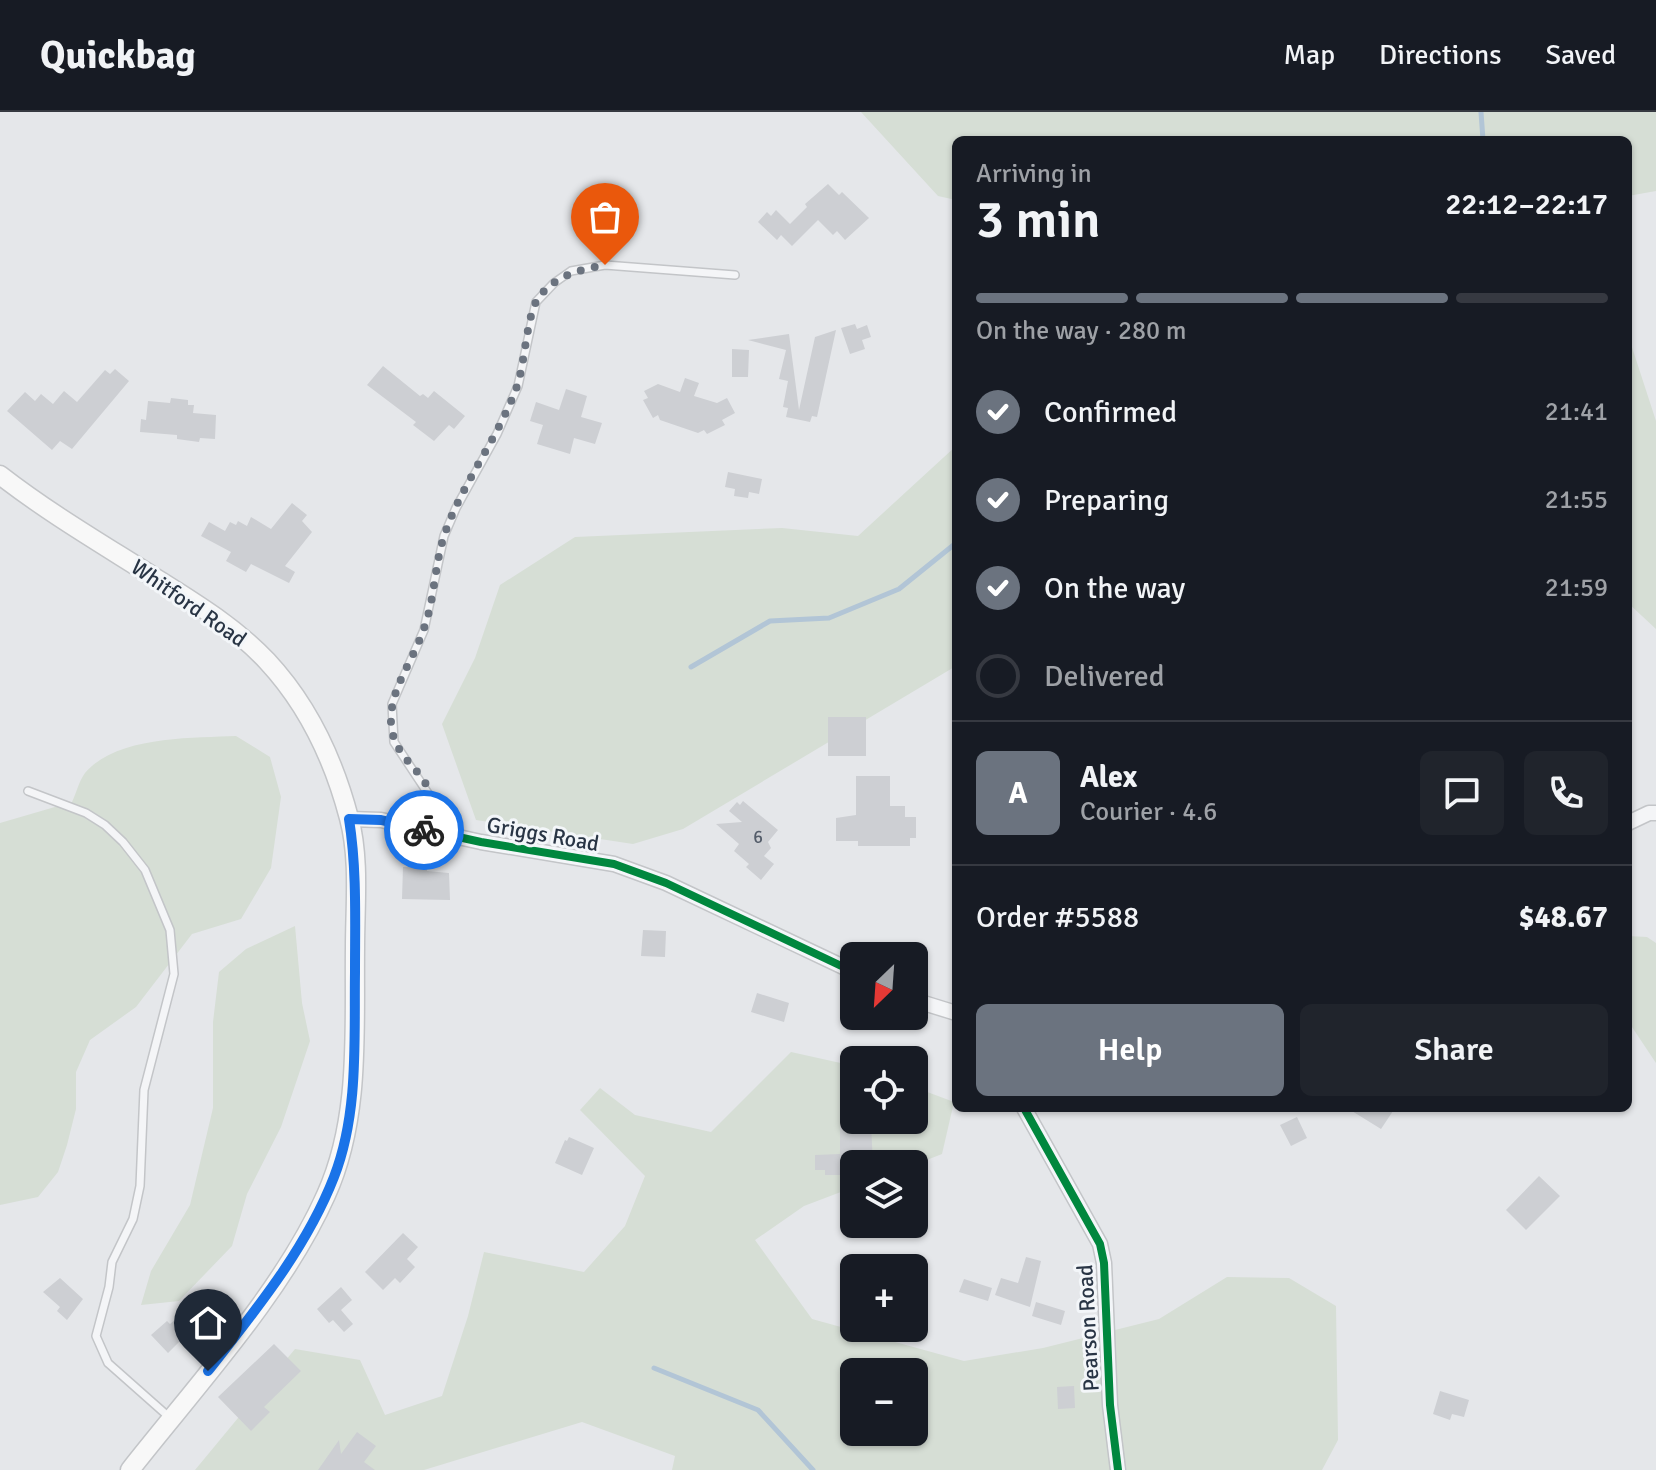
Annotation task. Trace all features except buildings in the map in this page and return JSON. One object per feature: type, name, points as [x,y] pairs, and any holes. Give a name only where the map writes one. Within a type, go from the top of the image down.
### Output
[{"type":"main road","name":"Whitford Road","points":[[0,475],[56,515],[199,606],[267,661],[293,693],[313,725],[349,819],[355,877],[354,1056],[344,1148],[326,1197],[298,1246],[245,1323],[130,1470]]},
{"type":"street","points":[[1632,821],[1656,813]]},
{"type":"street","name":"Griggs Road","points":[[349,819],[381,820],[614,864],[640,873],[840,966]]},
{"type":"street","points":[[928,1004],[952,1012]]},
{"type":"street","name":"Pearson Road","points":[[1026,1112],[1100,1244],[1104,1263],[1110,1405],[1118,1470]]},
{"type":"lane","points":[[432,831],[433,801],[394,742],[392,704],[424,630],[444,536],[497,434],[518,386],[536,302],[571,271],[605,265],[735,275]]},
{"type":"lane","points":[[28,791],[86,813],[123,842],[145,870],[170,930],[174,974],[144,1090],[140,1186],[133,1219],[112,1262],[96,1336],[98,1348],[108,1363],[170,1418]]},
{"type":"shaded area","points":[[861,112],[1656,112],[1656,191],[1632,195],[1632,136],[952,136],[952,199],[938,196]]},
{"type":"shaded area","points":[[1632,347],[1656,421],[1656,629],[1632,607]]},
{"type":"shaded area","points":[[952,450],[952,668],[683,829],[633,844],[476,820],[442,724],[475,658],[500,585],[575,537],[782,528],[858,536]]},
{"type":"shaded area","points":[[236,736],[270,757],[281,797],[271,868],[241,919],[192,934],[136,1007],[90,1040],[76,1072],[76,1109],[58,1172],[38,1197],[0,1205],[0,823],[72,802],[85,773],[115,752],[156,741]]},
{"type":"shaded area","points":[[295,926],[302,1003],[310,1041],[281,1127],[247,1194],[232,1246],[179,1301],[141,1305],[151,1271],[190,1205],[213,1108],[213,1022],[219,972],[246,949]]},
{"type":"shaded area","points":[[1632,936],[1647,937],[1656,943],[1656,1063],[1632,1027]]},
{"type":"shaded area","points":[[791,1052],[840,1063],[840,1134],[928,1134],[928,1092],[952,1101],[942,1154],[928,1160],[928,1150],[840,1150],[840,1192],[804,1206],[755,1240],[812,1319],[840,1327],[840,1342],[895,1342],[964,1361],[1043,1348],[1159,1319],[1227,1277],[1289,1278],[1336,1306],[1338,1440],[1322,1470],[672,1470],[675,1456],[582,1422],[424,1470],[195,1470],[295,1349],[360,1360],[385,1415],[442,1396],[468,1316],[484,1252],[584,1272],[625,1226],[645,1176],[580,1110],[600,1088],[635,1115],[711,1132]]},
{"type":"waterway","points":[[1481,112],[1483,136]]},
{"type":"waterway","points":[[691,667],[770,621],[829,618],[899,589],[952,546]]},
{"type":"waterway","points":[[654,1368],[758,1410],[813,1470]]},
{"type":"cycle path","points":[[349,819],[381,820],[481,842],[614,864],[666,883],[840,965]]},
{"type":"cycle path","points":[[1026,1112],[1100,1244],[1104,1263],[1110,1405],[1118,1470]]},
{"type":"way so far","points":[[424,830],[432,831],[433,801],[394,742],[392,704],[424,630],[444,536],[497,434],[518,386],[536,302],[571,271],[605,265]]},
{"type":"route","points":[[208,1371],[260,1303],[298,1246],[326,1197],[344,1148],[354,1056],[355,877],[349,819],[381,820],[424,830]]}]
